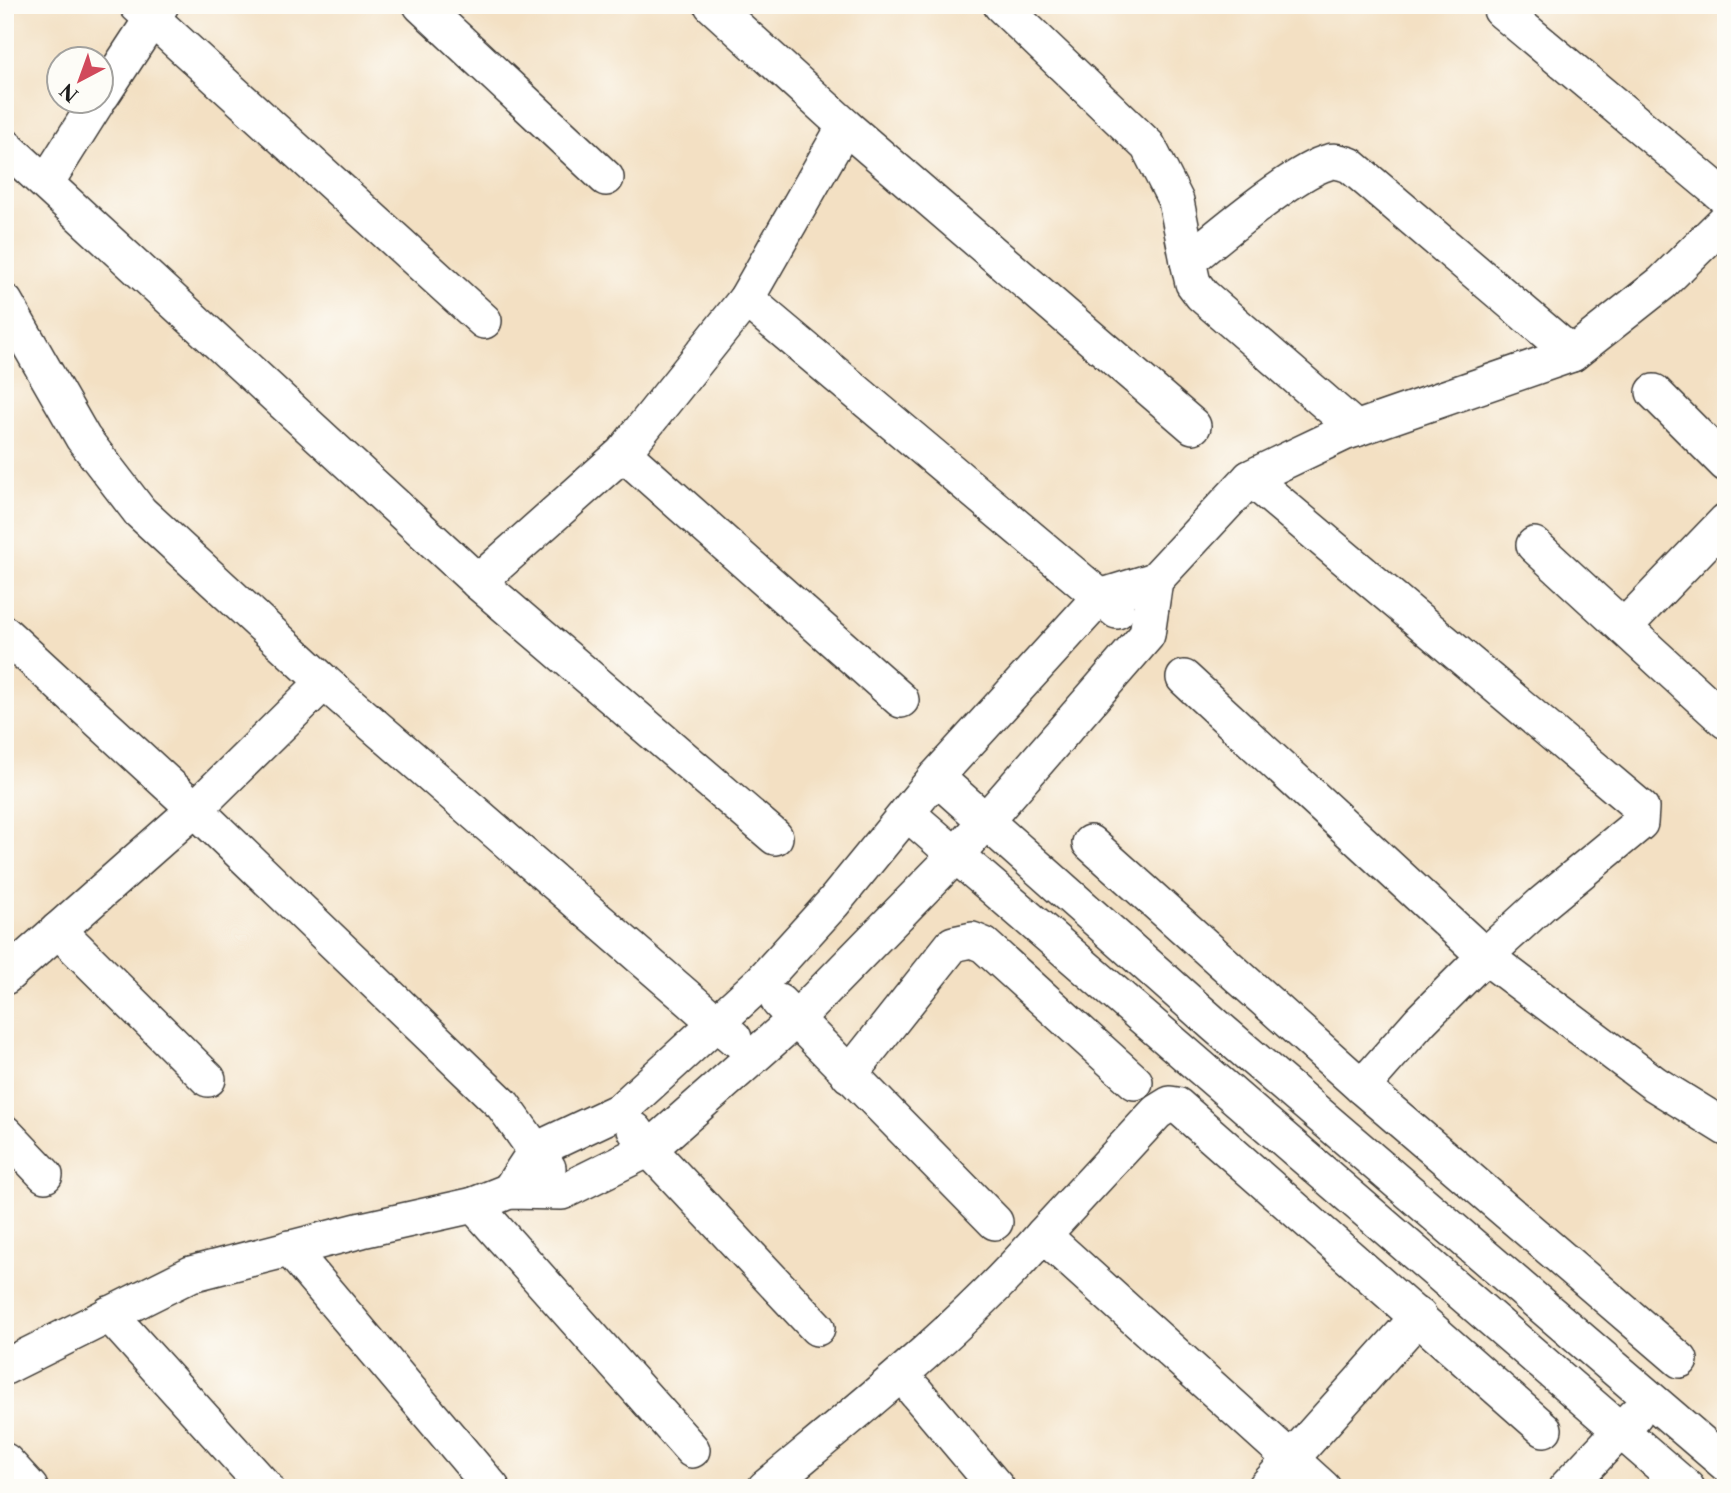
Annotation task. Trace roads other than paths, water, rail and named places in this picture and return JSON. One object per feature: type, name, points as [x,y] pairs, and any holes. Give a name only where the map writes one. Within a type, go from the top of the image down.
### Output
[{"type":"street","points":[[421,5],[606,178]]},
{"type":"street","points":[[712,5],[845,127],[1194,426]]},
{"type":"street","points":[[1001,5],[1148,146],[1176,201],[1193,282],[1202,295],[1350,431]]},
{"type":"street","points":[[116,69],[149,9],[484,321]]},
{"type":"street","points":[[1501,10],[1726,198]]},
{"type":"street","points":[[47,183],[88,116]]},
{"type":"street","points":[[478,582],[623,453],[747,299],[845,127]]},
{"type":"street","points":[[5,146],[478,582],[775,837]]},
{"type":"street","points":[[1188,261],[1258,206],[1304,175],[1316,167],[1337,161],[1350,165],[1572,354]]},
{"type":"street","points":[[509,1191],[536,1150],[621,1110],[761,982],[833,903],[936,777],[1100,597],[1155,580],[1256,475],[1350,431],[1572,354],[1662,283],[1726,220]]},
{"type":"street","points":[[747,299],[1147,635]]},
{"type":"street","points":[[5,302],[83,438],[141,512],[324,682],[755,1056]]},
{"type":"street","points":[[1654,391],[1726,464]]},
{"type":"street","points":[[623,453],[901,700]]},
{"type":"street","points":[[1256,475],[1641,808],[1640,823],[1543,903],[1485,956],[1421,1020],[1362,1087]]},
{"type":"street","points":[[1625,627],[1726,521]]},
{"type":"street","points":[[1534,545],[1726,721]]},
{"type":"street","points":[[5,1367],[191,1274],[474,1205],[509,1191],[562,1192],[649,1149],[795,1020],[985,822],[1147,635],[1155,580]]},
{"type":"street","points":[[5,634],[195,809],[503,1105],[562,1192]]},
{"type":"street","points":[[1184,678],[1485,956],[1655,1084],[1726,1128]]},
{"type":"street","points":[[5,976],[195,809],[324,682]]},
{"type":"street","points":[[936,777],[1216,1026],[1726,1464]]},
{"type":"street","points":[[907,813],[1687,1488]]},
{"type":"street","points":[[1090,843],[1362,1087],[1680,1360]]},
{"type":"street","points":[[58,930],[208,1079]]},
{"type":"street","points":[[849,1074],[953,944],[972,940],[984,945],[1135,1082]]},
{"type":"street","points":[[761,982],[795,1020],[995,1222]]},
{"type":"street","points":[[1191,1061],[1216,1026]]},
{"type":"street","points":[[765,1488],[895,1380],[1015,1267],[1157,1112],[1170,1104],[1194,1118],[1544,1429]]},
{"type":"street","points":[[621,1110],[649,1149],[817,1328]]},
{"type":"street","points":[[5,1133],[45,1175]]},
{"type":"street","points":[[474,1205],[692,1450]]},
{"type":"street","points":[[1043,1235],[1323,1488]]},
{"type":"street","points":[[289,1248],[492,1488]]},
{"type":"street","points":[[109,1314],[266,1488]]},
{"type":"street","points":[[1265,1488],[1419,1316]]},
{"type":"street","points":[[915,1391],[997,1488]]},
{"type":"street","points":[[1566,1488],[1649,1399]]},
{"type":"street","points":[[5,1461],[30,1488]]}]
